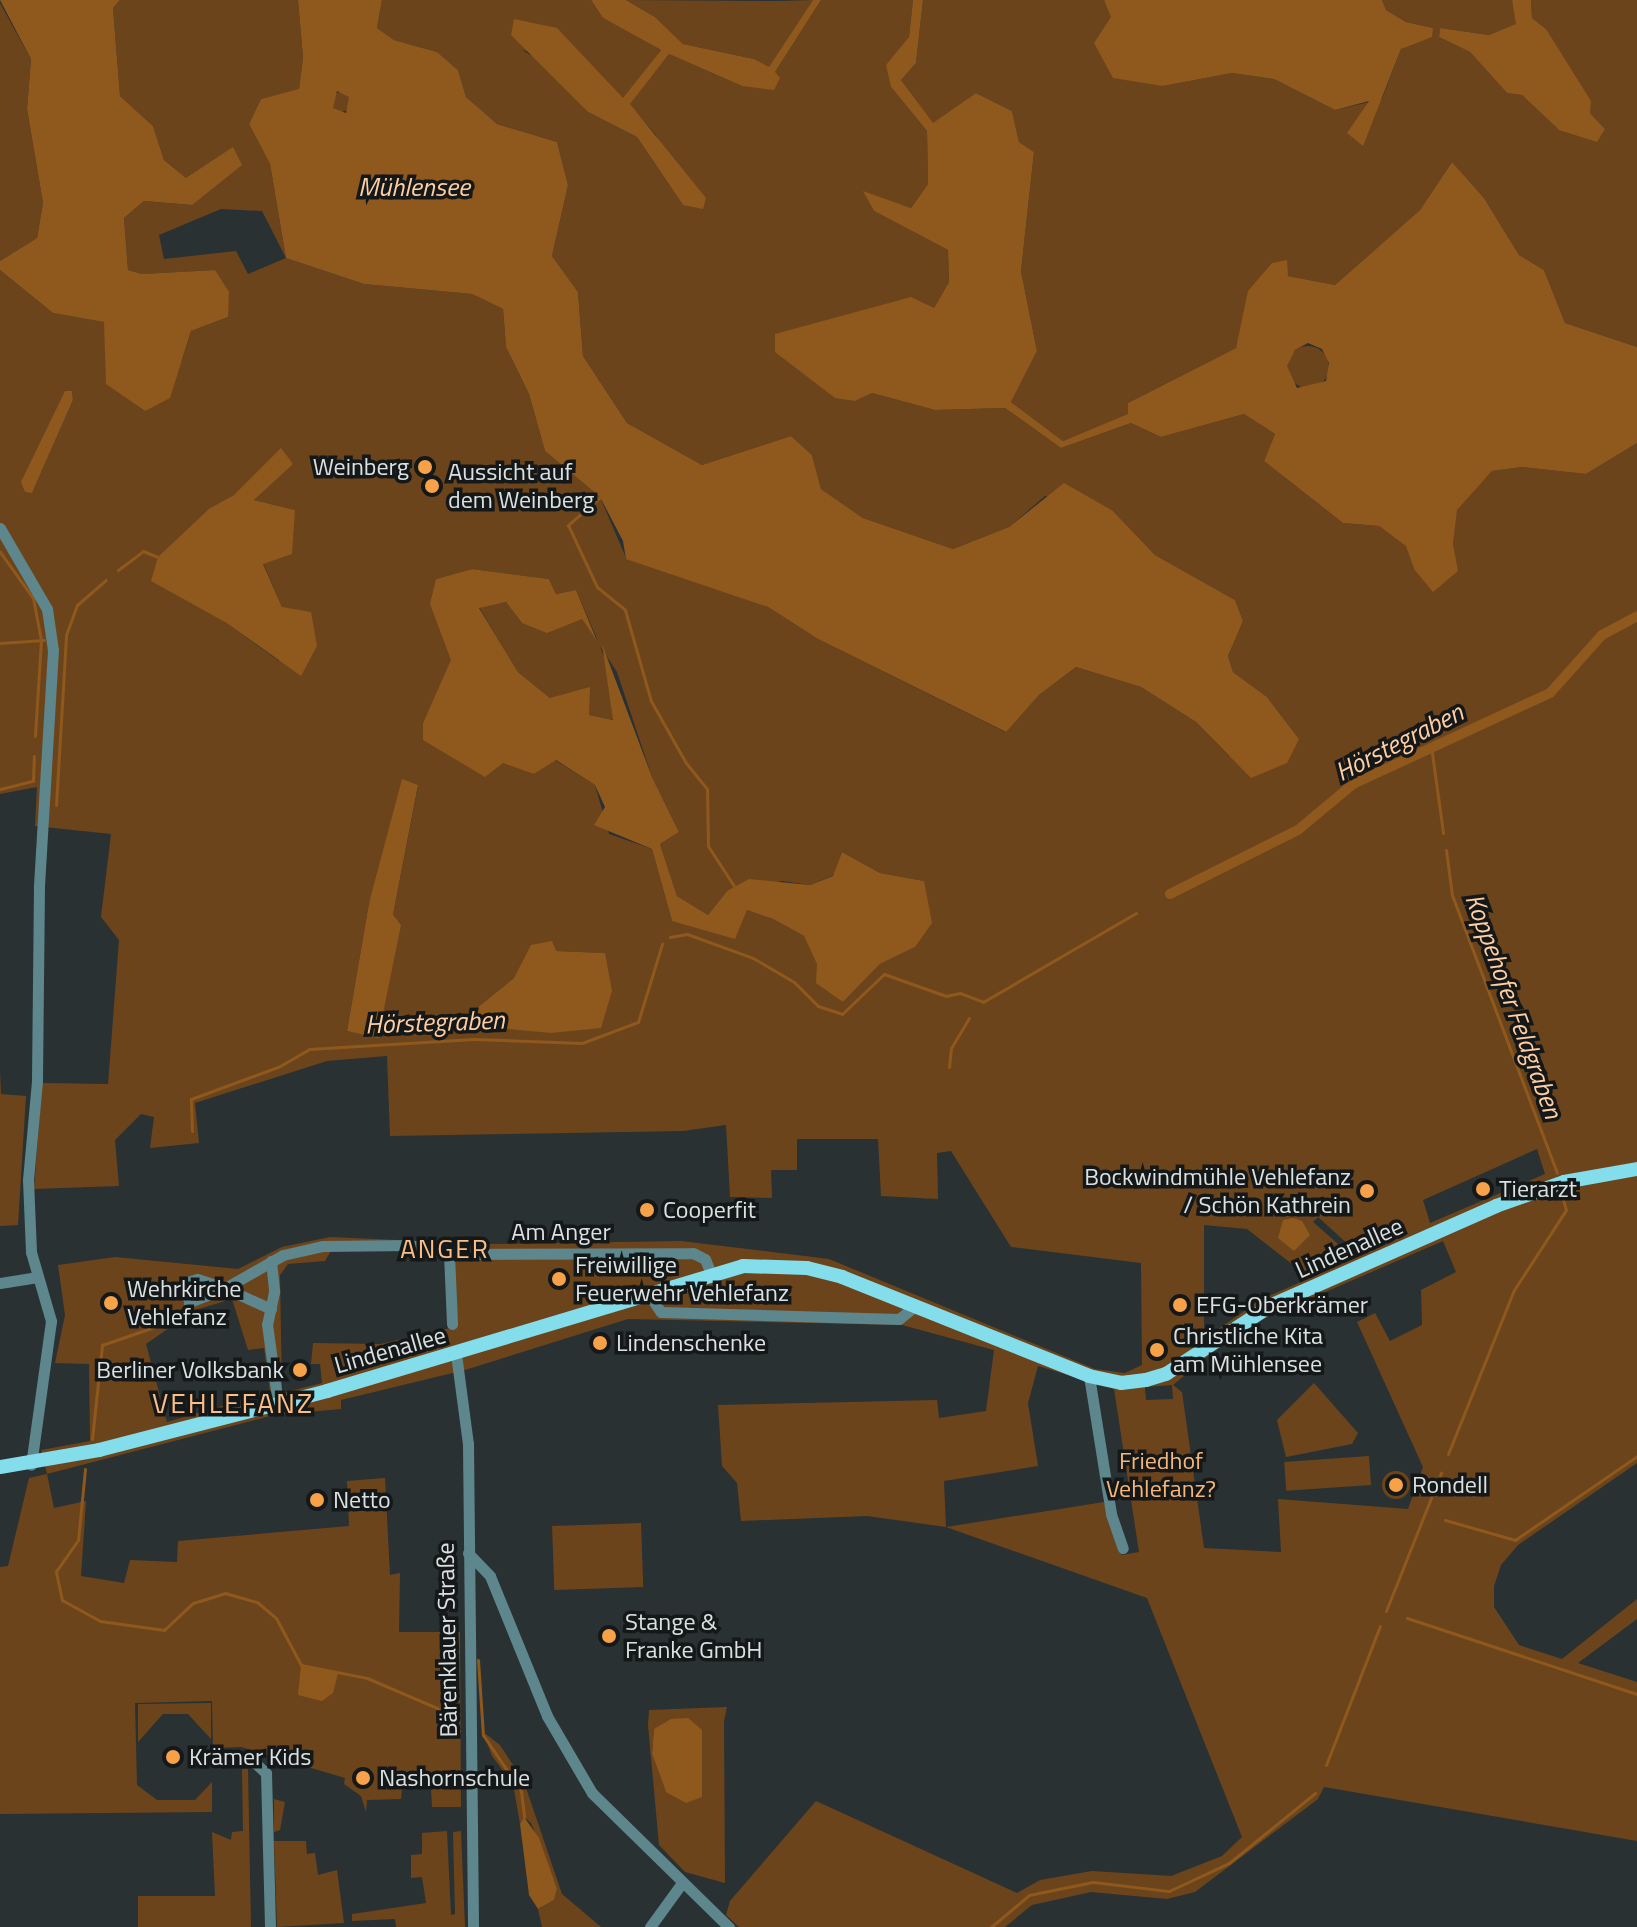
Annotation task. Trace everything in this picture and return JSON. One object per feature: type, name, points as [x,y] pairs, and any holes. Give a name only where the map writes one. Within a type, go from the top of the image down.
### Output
[{"type":"main road","name":"Lindenallee","points":[[0,1467],[31,1465],[278,1404],[456,1354],[743,1266],[807,1268],[915,1306],[1089,1376],[1121,1383],[1166,1374],[1272,1305],[1496,1206],[1564,1182],[1637,1169]]},
{"type":"street","points":[[0,528],[47,609],[53,650],[37,947],[37,1081],[28,1180],[28,1227],[51,1321],[31,1465]]},
{"type":"street","name":"Am Anger","points":[[271,1309],[225,1288],[271,1261],[323,1246],[410,1245],[449,1254],[693,1253],[705,1259],[711,1274]]},
{"type":"street","points":[[449,1254],[452,1324]]},
{"type":"street","points":[[271,1261],[271,1309],[267,1324],[278,1404]]},
{"type":"street","points":[[0,1283],[38,1277]]},
{"type":"street","points":[[648,1293],[661,1312],[899,1319],[915,1306]]},
{"type":"street","name":"Bärenklauer Straße","points":[[456,1354],[468,1444],[473,1927]]},
{"type":"street","points":[[1089,1376],[1111,1514],[1123,1548]]},
{"type":"street","points":[[468,1553],[490,1576],[547,1716],[592,1793],[729,1927]]},
{"type":"street","points":[[225,1762],[253,1761],[266,1773],[270,1927]]},
{"type":"street","points":[[650,1927],[682,1883]]},
{"type":"green space","name":"Friedhof Vehlefanz?","points":[[120,0],[298,0],[303,58],[299,90],[261,99],[249,124],[270,164],[286,258],[364,284],[472,294],[503,309],[506,347],[529,394],[545,451],[600,497],[626,558],[768,607],[818,639],[1005,732],[1039,695],[1076,667],[1141,687],[1196,722],[1229,756],[1299,739],[1267,697],[1233,672],[1228,656],[1243,621],[1235,600],[1155,555],[1113,511],[1045,496],[1009,527],[953,549],[863,518],[821,489],[812,455],[791,436],[702,465],[627,423],[583,356],[578,292],[552,256],[568,185],[557,142],[497,124],[466,97],[458,70],[437,52],[394,40],[377,28],[382,0],[591,0],[603,18],[661,50],[623,99],[590,67],[522,50],[546,64],[588,112],[637,137],[683,205],[656,135],[629,104],[669,54],[742,86],[775,72],[821,0],[913,0],[909,37],[891,87],[927,131],[928,184],[911,208],[864,192],[874,211],[948,250],[949,282],[934,308],[855,401],[872,393],[935,410],[1005,408],[1061,448],[1131,423],[1161,437],[1244,414],[1275,434],[1264,461],[1343,523],[1379,526],[1407,546],[1414,569],[1457,571],[1453,544],[1456,510],[1492,471],[1522,467],[1586,474],[1637,443],[1637,1463],[1518,1545],[1501,1565],[1494,1586],[1494,1607],[1519,1645],[1562,1659],[1637,1599],[1637,1619],[1578,1663],[1637,1682],[1637,1841],[1324,1787],[1318,1799],[1195,1892],[1167,1899],[1091,1892],[1032,1905],[1005,1927],[739,1927],[726,1915],[730,1901],[816,1801],[1017,1893],[1040,1880],[1092,1871],[1171,1876],[1222,1856],[1242,1837],[1147,1598],[946,1527],[867,1516],[741,1521],[737,1483],[722,1466],[718,1405],[937,1400],[939,1418],[986,1411],[994,1350],[902,1325],[628,1319],[465,1370],[341,1400],[341,1409],[274,1415],[47,1474],[41,1450],[90,1441],[89,1364],[55,1363],[65,1315],[58,1265],[115,1257],[238,1269],[282,1247],[330,1237],[487,1244],[681,1241],[829,1259],[1095,1369],[1125,1373],[1142,1365],[1141,1263],[1011,1247],[951,1151],[937,1153],[938,1199],[881,1196],[878,1139],[797,1139],[797,1170],[771,1170],[772,1198],[730,1197],[726,1125],[683,1131],[390,1136],[387,1056],[327,1061],[195,1103],[199,1143],[150,1148],[154,1117],[141,1114],[115,1140],[119,1186],[34,1189],[42,1083],[108,1084],[119,940],[101,917],[111,834],[35,826],[37,787],[0,794],[0,270],[53,313],[105,322],[107,384],[145,411],[182,360],[191,331],[228,317],[215,270],[142,274],[128,270],[124,218],[144,201],[192,205],[186,178],[164,160],[153,126],[120,96],[113,8]],"holes":[[[221,209],[262,211],[286,258],[248,274],[236,251],[164,259],[159,235]],[[72,391],[73,400],[32,493]],[[292,464],[254,500],[295,510],[290,542],[263,563],[282,607],[279,661],[225,622],[210,508]],[[472,569],[549,579],[556,594],[576,590],[598,641],[582,619],[522,623],[506,602],[479,607],[518,672],[550,698],[588,715],[614,720],[610,672],[600,646],[617,672],[652,777],[679,832],[660,844],[677,896],[708,915],[727,891],[782,881],[810,885],[834,875],[842,852],[880,873],[924,881],[915,947],[880,964],[843,1002],[804,936],[773,919],[747,910],[672,921],[652,849],[609,834],[595,785],[555,760],[534,774],[423,723],[452,660],[436,579]],[[418,786],[393,915],[378,1037],[347,1031],[369,903]],[[556,951],[604,953],[458,1023],[514,978]],[[1537,1149],[1545,1174],[1430,1223],[1423,1200]],[[1318,1217],[1350,1246],[1346,1251],[1313,1222]],[[1204,1225],[1247,1229],[1310,1278],[1260,1300],[1204,1339]],[[1443,1241],[1456,1272],[1421,1290],[1422,1325],[1390,1341],[1375,1313],[1357,1322],[1423,1467],[1408,1509],[1278,1499],[1281,1552],[1204,1548],[1182,1392],[1173,1385],[1231,1337],[1261,1320]],[[407,1248],[453,1260],[455,1327],[380,1344],[313,1343],[311,1364],[320,1364],[322,1383],[282,1393],[280,1275],[288,1264],[325,1261],[332,1249]],[[232,1299],[248,1350],[264,1348],[270,1392],[167,1422],[146,1344],[195,1310]],[[1038,1366],[1114,1389],[1139,1552],[1122,1555],[1104,1502],[946,1527],[944,1481],[1038,1466],[1028,1403]],[[1172,1385],[1173,1399],[1146,1400],[1145,1387]]]},
{"type":"green space","points":[[626,0],[813,0],[769,68],[754,59],[683,44],[655,17]]},
{"type":"green space","points":[[923,0],[1104,0],[1163,86],[1232,73],[1274,79],[1335,110],[1382,99],[1401,49],[1433,28],[1406,22],[1386,10],[1382,0],[1512,0],[1517,24],[1489,35],[1440,28],[1439,37],[1470,52],[1507,93],[1522,95],[1559,130],[1605,129],[1590,113],[1546,29],[1532,18],[1531,0],[1637,0],[1637,347],[1565,323],[1544,270],[1519,255],[1484,198],[1452,162],[1420,210],[1335,285],[1288,276],[1243,324],[1236,348],[1128,403],[1129,414],[1063,441],[1011,402],[1037,351],[1021,271],[1034,152],[1019,142],[1012,111],[976,93],[933,124],[901,80],[916,63]]},
{"type":"green space","points":[[0,3],[31,59],[27,109],[43,203],[37,238],[0,261]]},
{"type":"green space","points":[[341,92],[348,95],[351,102],[348,109],[341,112],[334,109],[331,102],[334,95]]},
{"type":"green space","points":[[1308,346],[1323,352],[1329,367],[1323,382],[1308,388],[1293,382],[1287,367],[1293,352]]},
{"type":"green space","points":[[0,1071],[1,1094],[26,1096],[18,1225],[0,1226]]},
{"type":"green space","points":[[1314,1383],[1358,1433],[1352,1444],[1286,1457],[1277,1420]]},
{"type":"green space","points":[[1369,1456],[1371,1485],[1286,1491],[1284,1462]]},
{"type":"green space","name":"Rondell","points":[[1396,1471],[1406,1475],[1410,1485],[1406,1495],[1396,1499],[1386,1495],[1382,1485],[1386,1475]]},
{"type":"green space","points":[[47,1474],[54,1508],[86,1501],[81,1576],[124,1583],[130,1560],[177,1562],[178,1541],[349,1526],[347,1481],[385,1478],[390,1575],[400,1573],[399,1632],[460,1632],[461,1807],[432,1807],[431,1788],[402,1789],[401,1799],[367,1800],[366,1812],[361,1796],[344,1784],[345,1778],[241,1747],[213,1748],[212,1701],[135,1703],[137,1785],[157,1800],[195,1800],[212,1782],[212,1812],[0,1814],[0,1567],[8,1566],[29,1478]]},
{"type":"green space","points":[[641,1523],[643,1587],[554,1590],[552,1526]]},
{"type":"green space","points":[[211,1703],[211,1739],[188,1714],[163,1714],[138,1742],[138,1704]]},
{"type":"green space","points":[[727,1707],[724,1721],[725,1883],[685,1872],[659,1845],[648,1725],[649,1710]],"holes":[[[654,1729],[666,1792],[652,1754]]]},
{"type":"green space","points":[[483,1732],[500,1745],[524,1782],[562,1894],[601,1927],[542,1927],[538,1909],[554,1900],[557,1889],[531,1823],[524,1817],[520,1824],[513,1784],[492,1756]]},
{"type":"green space","points":[[242,1769],[248,1769],[251,1927],[138,1927],[138,1896],[215,1896],[212,1832],[231,1840],[232,1832],[243,1831]]},
{"type":"green space","points":[[274,1799],[285,1802],[280,1830],[274,1832]]},
{"type":"green space","points":[[447,1831],[451,1915],[455,1914],[453,1832],[461,1831],[465,1927],[396,1927],[395,1919],[352,1921],[352,1914],[426,1903],[422,1877],[411,1878],[411,1855],[422,1854],[422,1833]]},
{"type":"green space","points":[[274,1841],[306,1841],[307,1854],[315,1853],[318,1875],[337,1870],[344,1923],[277,1927]]},
{"type":"water","points":[[0,0],[120,0],[113,8],[120,96],[153,126],[164,160],[186,178],[233,147],[242,165],[192,205],[144,201],[124,218],[128,270],[142,274],[215,270],[229,292],[228,317],[191,331],[170,398],[145,411],[106,384],[104,322],[53,313],[0,270],[0,261],[37,238],[43,203],[27,109],[31,59]]},
{"type":"water","name":"Mühlensee","points":[[298,0],[382,0],[377,28],[394,40],[437,52],[458,70],[466,97],[497,124],[557,142],[568,185],[552,256],[578,292],[583,356],[627,423],[702,465],[791,436],[812,455],[821,489],[863,518],[953,549],[1009,527],[1064,483],[1113,511],[1155,555],[1235,600],[1243,621],[1228,656],[1233,672],[1267,697],[1299,739],[1287,763],[1251,778],[1196,722],[1141,687],[1076,667],[1039,695],[1006,732],[818,639],[768,607],[626,559],[623,541],[600,497],[545,451],[529,394],[506,347],[503,309],[472,294],[364,284],[286,258],[270,164],[249,124],[261,99],[299,89],[303,58]],"holes":[[[337,91],[349,97],[346,113],[333,108]]]},
{"type":"water","points":[[591,0],[626,0],[655,17],[683,44],[754,59],[769,67],[813,0],[821,0],[775,72],[780,78],[774,90],[742,86],[669,54],[630,104],[706,198],[703,209],[683,205],[637,137],[588,112],[511,35],[514,19],[557,28],[623,98],[661,50],[603,18]]},
{"type":"water","points":[[913,0],[923,0],[916,63],[901,80],[933,123],[976,93],[1012,111],[1019,142],[1034,152],[1021,271],[1037,351],[1011,402],[1063,441],[1128,414],[1128,403],[1236,348],[1248,291],[1272,263],[1287,260],[1288,276],[1335,285],[1420,210],[1452,162],[1484,198],[1519,255],[1544,270],[1565,323],[1637,347],[1637,443],[1586,474],[1522,467],[1492,471],[1457,510],[1453,544],[1458,571],[1433,592],[1414,569],[1406,546],[1379,526],[1343,523],[1264,461],[1275,434],[1244,414],[1161,437],[1131,423],[1061,448],[1005,408],[935,410],[872,393],[855,401],[835,398],[775,352],[775,334],[911,297],[934,308],[949,282],[948,250],[874,211],[863,191],[911,208],[928,184],[927,131],[891,87],[886,65],[909,37]],"holes":[[[1308,343],[1322,349],[1329,363],[1326,381],[1297,388],[1287,366],[1295,350]]]},
{"type":"water","points":[[1104,0],[1382,0],[1386,10],[1406,22],[1433,28],[1432,37],[1401,49],[1363,146],[1347,133],[1369,101],[1335,110],[1274,79],[1232,73],[1163,86],[1113,78],[1094,43],[1111,17]]},
{"type":"water","points":[[1512,0],[1531,0],[1532,18],[1546,29],[1591,101],[1590,113],[1605,129],[1597,142],[1559,130],[1522,95],[1507,93],[1470,52],[1439,37],[1440,28],[1489,35],[1516,24]]},
{"type":"water","points":[[65,391],[72,391],[73,400],[32,493],[25,492],[21,482]]},
{"type":"water","points":[[281,448],[293,464],[254,500],[295,510],[292,554],[263,564],[282,607],[311,612],[317,646],[301,676],[225,622],[151,581],[158,557],[210,508],[234,495]]},
{"type":"water","points":[[472,569],[549,579],[556,594],[576,590],[597,641],[582,619],[547,633],[522,623],[506,602],[479,608],[518,672],[550,698],[590,687],[589,715],[613,720],[602,644],[652,777],[679,832],[660,844],[677,896],[708,915],[727,891],[749,879],[810,885],[833,876],[842,852],[880,873],[924,881],[932,923],[915,947],[880,964],[843,1002],[816,983],[817,964],[804,936],[773,919],[747,910],[735,939],[672,921],[652,849],[594,825],[605,807],[595,785],[556,760],[534,774],[503,763],[485,777],[423,740],[423,723],[451,660],[430,604],[436,579]]},
{"type":"water","points":[[402,779],[418,785],[393,915],[401,925],[378,1038],[347,1031],[369,903]]},
{"type":"water","points":[[552,941],[556,951],[605,953],[612,991],[601,1028],[551,1033],[457,1024],[514,978],[531,945]]},
{"type":"water","points":[[1293,1218],[1302,1221],[1310,1235],[1294,1251],[1278,1238],[1283,1220]]},
{"type":"water","points":[[301,1665],[338,1673],[333,1693],[322,1701],[298,1695]]},
{"type":"water","points":[[688,1718],[702,1730],[702,1797],[686,1803],[666,1792],[652,1754],[654,1729],[671,1719]]},
{"type":"water","points":[[524,1817],[539,1838],[557,1889],[554,1900],[538,1909],[529,1895],[520,1824]]},
{"type":"waterway","points":[[600,497],[568,525],[597,587],[625,610],[651,701],[686,763],[707,789],[708,846],[734,886]]},
{"type":"waterway","points":[[118,570],[143,551],[158,557]]},
{"type":"waterway","points":[[0,552],[33,598],[41,640],[35,736]]},
{"type":"waterway","points":[[56,805],[66,635],[77,605],[106,580]]},
{"type":"waterway","name":"Hörstegraben","points":[[1170,894],[1298,830],[1353,784],[1550,693],[1602,635],[1637,616]]},
{"type":"waterway","points":[[0,643],[44,640]]},
{"type":"waterway","name":"Koppehofer Feldgraben","points":[[1431,746],[1443,833]]},
{"type":"waterway","points":[[0,789],[33,781],[34,756]]},
{"type":"waterway","name":"Koppehofer Feldgraben","points":[[1446,850],[1452,895],[1557,1173]]},
{"type":"waterway","name":"Hörstegraben","points":[[670,937],[687,934],[753,958],[794,982],[818,1006],[842,1014],[884,974],[946,996],[960,993],[983,1002],[1136,913]]},
{"type":"waterway","name":"Hörstegraben","points":[[192,1131],[191,1099],[280,1066],[309,1049],[474,1039],[582,1043],[638,1022],[662,944]]},
{"type":"waterway","points":[[949,1067],[951,1048],[969,1018]]},
{"type":"waterway","name":"Koppehofer Feldgraben","points":[[1448,1454],[1514,1290],[1566,1210],[1562,1196]]},
{"type":"waterway","points":[[92,1439],[102,1345],[154,1327]]},
{"type":"waterway","points":[[1445,1520],[1515,1540],[1637,1456]]},
{"type":"waterway","points":[[85,1469],[78,1540],[56,1572],[62,1600],[100,1621],[164,1630],[193,1603],[225,1593],[257,1602],[276,1618],[301,1665],[367,1678],[437,1708],[459,1731]]},
{"type":"waterway","name":"Koppehofer Feldgraben","points":[[1386,1611],[1441,1473]]},
{"type":"waterway","points":[[1407,1618],[1637,1694]]},
{"type":"waterway","name":"Koppehofer Feldgraben","points":[[1326,1765],[1380,1626]]},
{"type":"waterway","points":[[478,1660],[483,1735],[521,1791],[524,1817]]},
{"type":"waterway","name":"Koppehofer Feldgraben","points":[[991,1927],[1029,1895],[1093,1882],[1169,1891],[1229,1863],[1315,1793]]},
{"type":"place","name":"Weinberg","points":[[425,467]]},
{"type":"place","name":"Aussicht auf dem Weinberg","points":[[432,486]]},
{"type":"place","name":"Tierarzt","points":[[1483,1189]]},
{"type":"place","name":"Bockwindmühle Vehlefanz / Schön Kathrein","points":[[1367,1191]]},
{"type":"place","name":"Cooperfit","points":[[647,1210]]},
{"type":"place","name":"Freiwillige Feuerwehr Vehlefanz","points":[[559,1279]]},
{"type":"place","name":"Wehrkirche Vehlefanz","points":[[111,1303]]},
{"type":"place","name":"EFG-Oberkrämer","points":[[1180,1305]]},
{"type":"place","name":"Lindenschenke","points":[[600,1343]]},
{"type":"place","name":"Christliche Kita am Mühlensee","points":[[1157,1350]]},
{"type":"place","name":"Berliner Volksbank","points":[[300,1370]]},
{"type":"place","name":"Rondell","points":[[1396,1485]]},
{"type":"place","name":"Netto","points":[[317,1500]]},
{"type":"place","name":"Stange & Franke GmbH","points":[[609,1636]]},
{"type":"place","name":"Krämer Kids","points":[[173,1757]]},
{"type":"place","name":"Nashornschule","points":[[363,1778]]},
{"type":"district","name":"ANGER","points":[[445,1249]]},
{"type":"district","name":"VEHLEFANZ","points":[[233,1403]]}]
